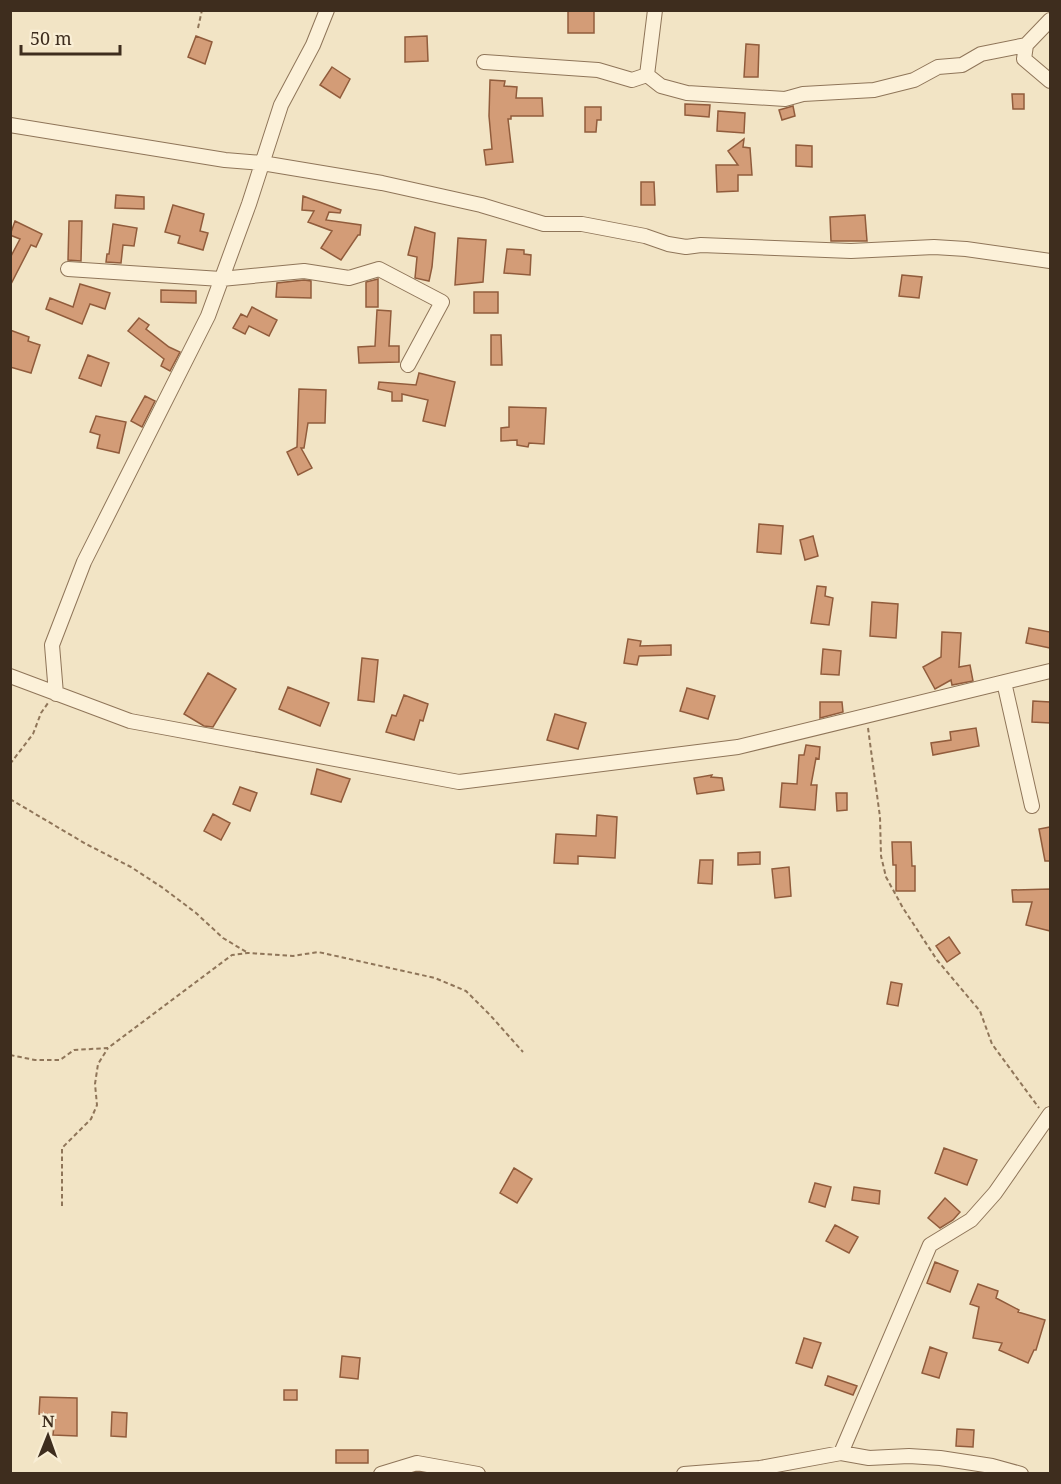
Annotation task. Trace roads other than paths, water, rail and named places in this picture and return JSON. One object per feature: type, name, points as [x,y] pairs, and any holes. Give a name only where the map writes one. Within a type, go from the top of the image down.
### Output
[{"type":"street","points":[[56,694],[52,645],[84,562],[208,316],[281,105],[313,45],[327,10]]},
{"type":"street","points":[[646,75],[655,10]]},
{"type":"street","points":[[646,75],[661,86],[687,93],[784,99],[803,94],[874,90],[914,80],[938,67],[962,65],[981,54],[1026,45],[1050,20]]},
{"type":"street","points":[[1026,45],[1024,59],[1050,81]]},
{"type":"street","points":[[484,62],[598,70],[632,80],[646,75]]},
{"type":"street","points":[[10,125],[382,183],[481,205],[544,224],[582,224],[645,236],[686,247],[700,245],[851,251],[934,247],[966,249],[1050,261]]},
{"type":"street","points":[[68,269],[221,279],[304,271],[348,278],[379,268],[442,302],[408,365]]},
{"type":"street","points":[[10,676],[130,721],[459,782],[738,747],[1050,671]]},
{"type":"street","points":[[1004,682],[1032,806]]},
{"type":"street","points":[[841,1453],[930,1245],[971,1220],[995,1193],[1048,1116]]},
{"type":"street","points":[[684,1473],[760,1468],[841,1453],[869,1458],[909,1456],[940,1458],[1020,1473]]},
{"type":"street","points":[[381,1473],[417,1463],[478,1473]]}]
